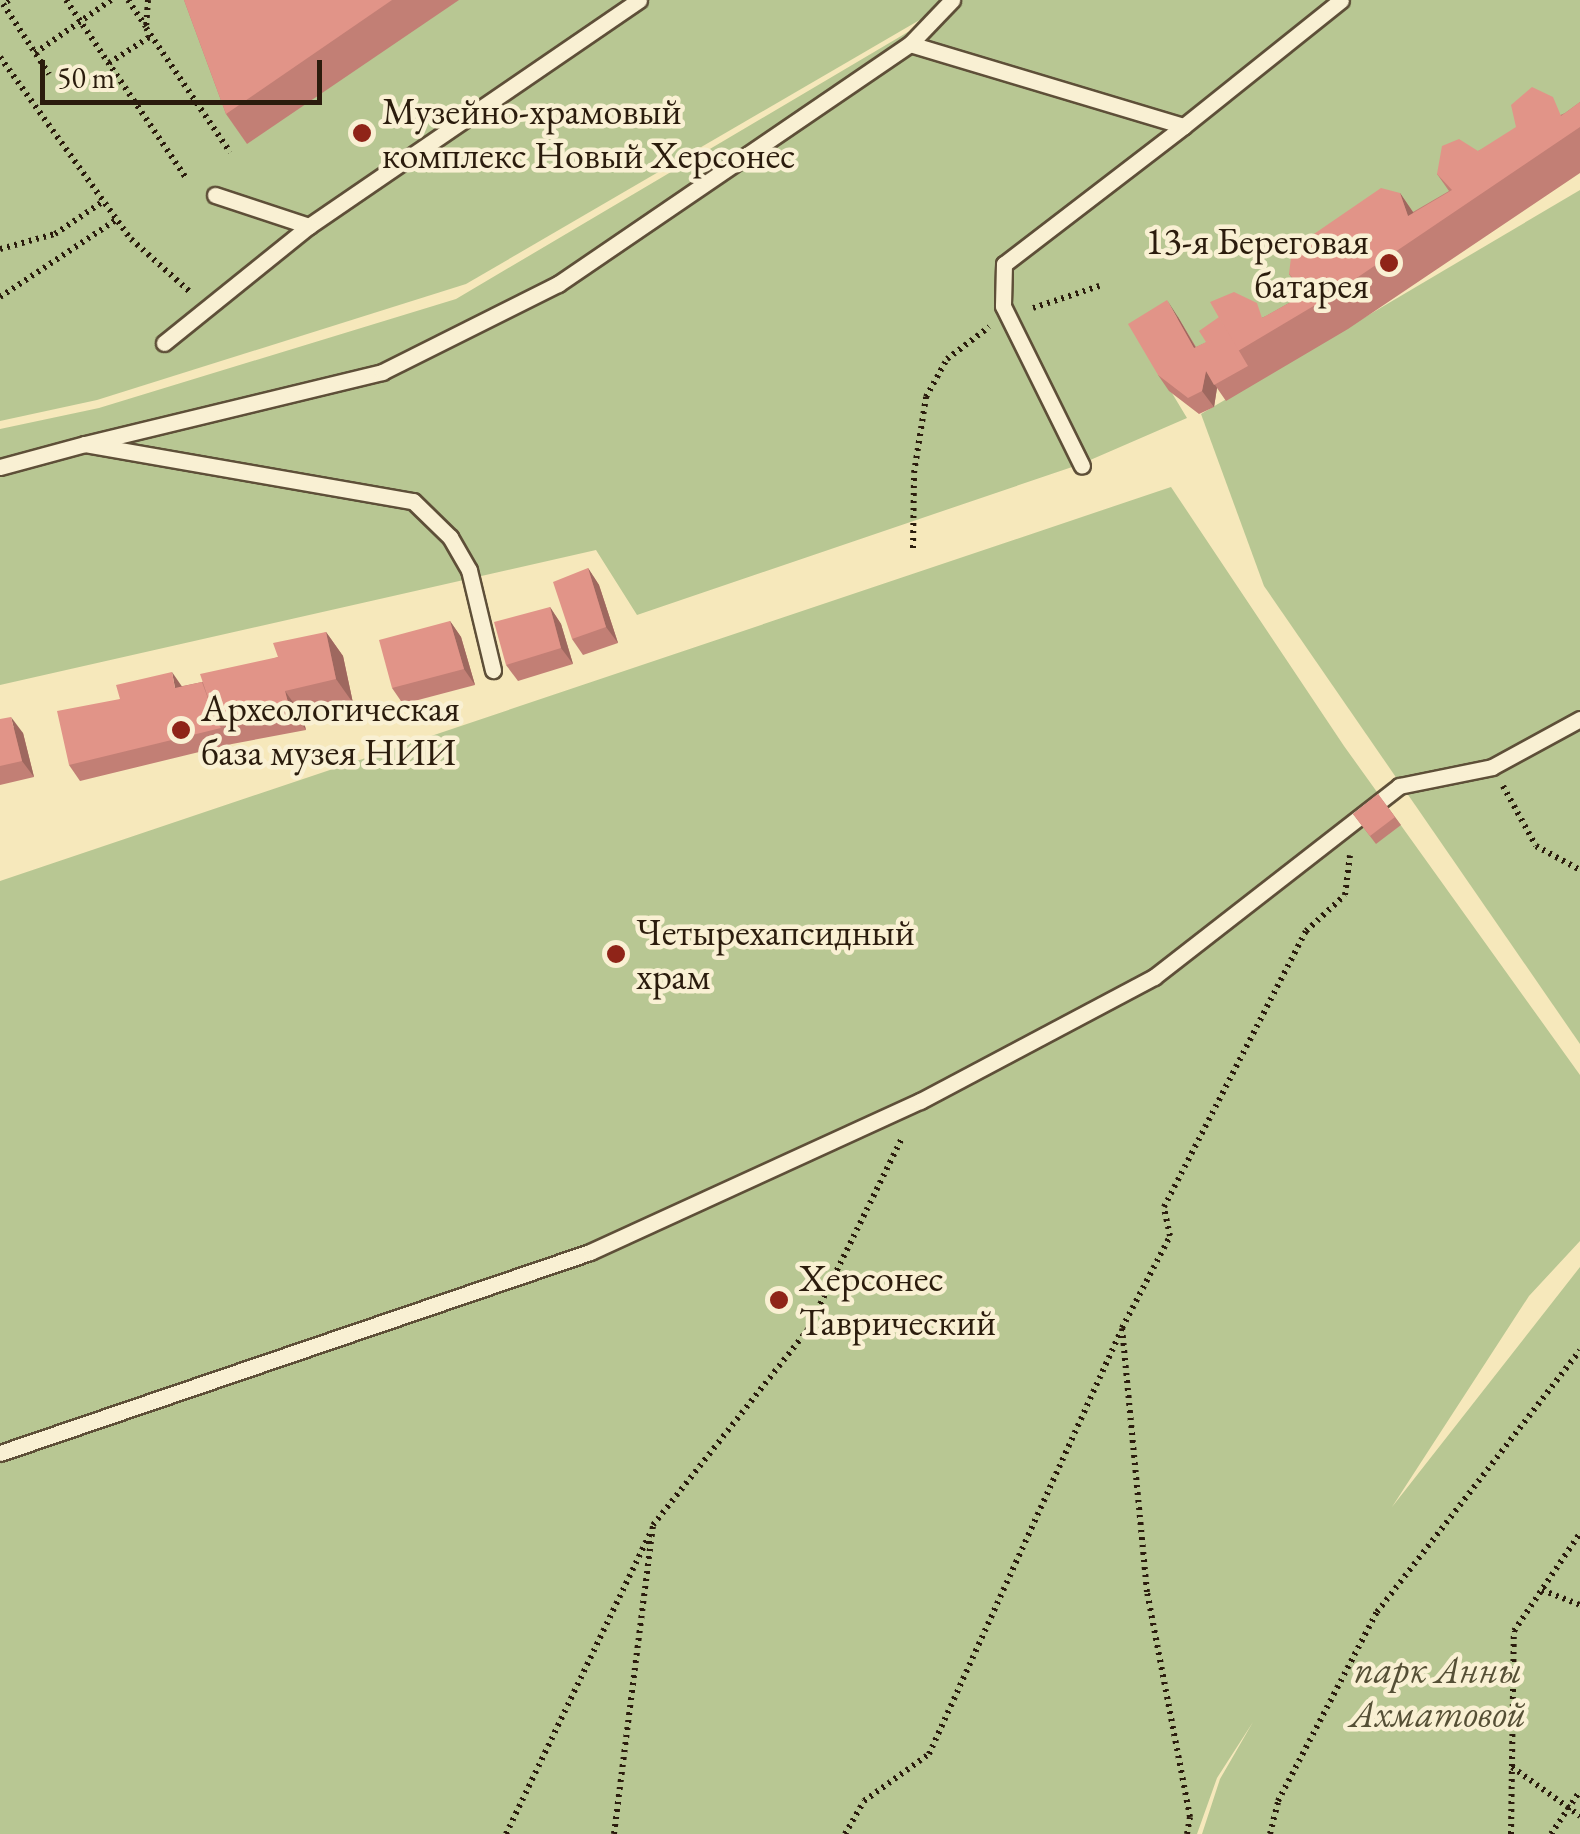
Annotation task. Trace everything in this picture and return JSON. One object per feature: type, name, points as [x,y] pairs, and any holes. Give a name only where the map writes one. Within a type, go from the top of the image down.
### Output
[{"type":"lane","points":[[164,342],[309,226],[639,0]]},
{"type":"lane","points":[[0,467],[382,372],[558,284],[910,44],[952,0]]},
{"type":"lane","points":[[1082,466],[1003,306],[1004,264],[1341,0]]},
{"type":"lane","points":[[910,44],[1184,126]]},
{"type":"lane","points":[[214,195],[309,226]]},
{"type":"lane","points":[[85,444],[412,502],[450,536],[468,570],[493,670]]},
{"type":"lane","points":[[0,1452],[590,1252],[920,1101],[1154,977],[1354,816],[1399,786],[1492,767],[1580,719]]},
{"type":"path","points":[[66,0],[186,178]]},
{"type":"path","points":[[34,53],[112,0]]},
{"type":"path","points":[[128,0],[230,152]]},
{"type":"path","points":[[148,0],[149,32]]},
{"type":"path","points":[[4,1],[48,74]]},
{"type":"path","points":[[109,64],[149,32]]},
{"type":"path","points":[[0,58],[116,220],[209,309]]},
{"type":"path","points":[[0,248],[56,234],[102,202]]},
{"type":"path","points":[[0,297],[116,220]]},
{"type":"path","points":[[913,548],[914,472],[926,398],[947,359],[982,330],[1099,286]]},
{"type":"path","points":[[1492,767],[1536,846],[1580,870]]},
{"type":"path","points":[[845,1834],[864,1801],[929,1754],[1122,1328],[1170,1236],[1164,1207],[1297,948],[1345,895],[1354,816]]},
{"type":"path","points":[[506,1834],[653,1525],[808,1330],[920,1101]]},
{"type":"path","points":[[1122,1328],[1147,1592],[1190,1817],[1186,1834]]},
{"type":"path","points":[[1270,1834],[1278,1801],[1377,1612],[1580,1350]]},
{"type":"path","points":[[614,1834],[653,1525]]},
{"type":"path","points":[[1511,1834],[1514,1631],[1580,1533]]},
{"type":"path","points":[[1542,1590],[1580,1605]]},
{"type":"path","points":[[1512,1768],[1580,1816]]},
{"type":"path","points":[[1550,1834],[1580,1791]]},
{"type":"green space","name":"Музейно-храмовый комплекс Новый Херсонес","points":[[0,0],[954,0],[466,284],[97,400],[0,421]]},
{"type":"green space","points":[[962,0],[1580,0],[1580,133],[1428,234],[1426,229],[1308,294],[1217,358],[1140,340],[1187,418],[1081,464],[637,615],[596,550],[0,685],[0,429],[99,408],[456,299]]},
{"type":"green space","points":[[1580,190],[1580,1044],[1264,586],[1201,414]]},
{"type":"green space","name":"парк Анны Ахматовой","points":[[1171,487],[1344,746],[1580,1075],[1580,1241],[1529,1296],[1392,1507],[1580,1267],[1580,1834],[1202,1834],[1220,1779],[1253,1722],[1217,1778],[1197,1834],[0,1834],[0,881]]},
{"type":"building","points":[[184,0],[392,0],[226,114]]},
{"type":"building","points":[[1532,87],[1553,97],[1561,116],[1580,102],[1580,127],[1327,298],[1238,351],[1210,302],[1234,292],[1257,303],[1262,318],[1307,293],[1289,274],[1292,249],[1381,188],[1400,193],[1408,216],[1452,190],[1437,174],[1442,146],[1459,139],[1478,151],[1516,127],[1511,105]]},
{"type":"building","points":[[1167,300],[1194,348],[1206,342],[1199,331],[1219,317],[1248,366],[1214,385],[1206,371],[1202,391],[1188,398],[1158,375],[1128,324]]},
{"type":"building","points":[[588,568],[606,627],[572,639],[553,582]]},
{"type":"building","points":[[550,607],[561,648],[506,665],[494,622]]},
{"type":"building","points":[[450,621],[464,669],[392,688],[379,640]]},
{"type":"building","points":[[326,632],[336,679],[285,691],[289,706],[216,721],[200,674],[278,657],[273,643]]},
{"type":"building","points":[[172,672],[175,688],[202,682],[221,728],[69,765],[57,711],[120,699],[116,685]]},
{"type":"building","points":[[11,717],[22,761],[0,766],[0,719]]},
{"type":"building","points":[[1378,794],[1395,817],[1370,836],[1353,814]]},
{"type":"place","name":"Музейно-храмовый комплекс Новый Херсонес","points":[[362,133]]},
{"type":"place","name":"13-я Береговая батарея","points":[[1389,263]]},
{"type":"place","name":"Археологическая база музея НИИ","points":[[181,730]]},
{"type":"place","name":"Четырехапсидный храм","points":[[616,954]]},
{"type":"place","name":"Херсонес Таврический","points":[[779,1300]]}]
